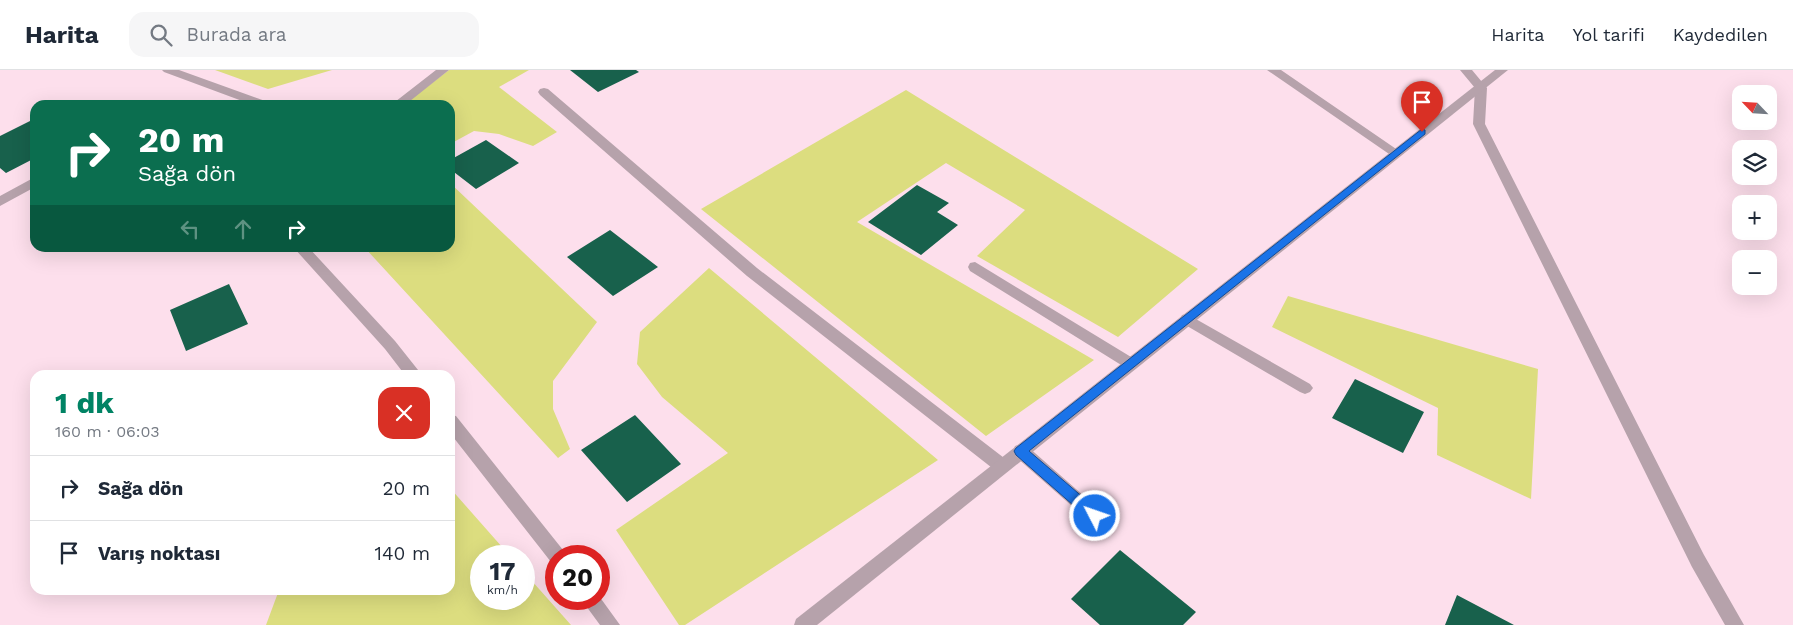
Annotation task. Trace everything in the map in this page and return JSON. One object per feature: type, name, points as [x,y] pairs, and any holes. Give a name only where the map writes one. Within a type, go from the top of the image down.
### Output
[{"type":"street","points":[[168,70],[250,100]]},
{"type":"street","points":[[404,100],[443,70]]},
{"type":"street","points":[[1273,70],[1396,153]]},
{"type":"street","points":[[1466,70],[1481,88],[1479,124],[1698,561],[1734,625]]},
{"type":"street","points":[[803,625],[1502,70]]},
{"type":"street","points":[[544,92],[752,272],[1002,466]]},
{"type":"street","points":[[0,202],[30,184]]},
{"type":"street","points":[[305,252],[390,345],[410,370]]},
{"type":"street","points":[[975,267],[1131,364]]},
{"type":"street","points":[[1187,319],[1305,388]]},
{"type":"street","points":[[455,427],[548,545]]},
{"type":"street","points":[[1021,451],[1095,516]]},
{"type":"street","points":[[599,610],[611,625]]},
{"type":"shaded area","points":[[215,70],[332,70],[268,89]]},
{"type":"shaded area","points":[[449,70],[529,70],[499,87],[557,132],[533,146],[499,134],[474,131],[455,141],[455,100],[410,100]]},
{"type":"shaded area","points":[[906,90],[1198,269],[1118,337],[977,256],[1025,210],[946,163],[857,222],[1094,360],[986,436],[701,209]]},
{"type":"shaded area","points":[[455,188],[597,322],[553,381],[553,409],[570,449],[558,458],[369,252],[455,252]]},
{"type":"shaded area","points":[[709,268],[938,460],[685,625],[679,625],[616,530],[728,453],[662,397],[637,364],[640,332]]},
{"type":"shaded area","points":[[1288,296],[1538,369],[1531,499],[1437,455],[1438,408],[1272,327]]},
{"type":"shaded area","points":[[455,494],[500,545],[470,545],[470,610],[535,610],[535,584],[545,596],[545,610],[558,610],[571,625],[266,625],[277,595],[455,595]]},
{"type":"building","points":[[570,70],[636,70],[639,72],[598,92]]},
{"type":"building","points":[[30,121],[30,161],[6,173],[0,168],[0,136]]},
{"type":"building","points":[[486,140],[519,163],[476,189],[455,173],[455,157]]},
{"type":"building","points":[[917,185],[949,203],[937,212],[958,225],[921,255],[868,222]]},
{"type":"building","points":[[610,230],[658,267],[613,296],[567,257]]},
{"type":"building","points":[[229,284],[248,324],[186,351],[170,310]]},
{"type":"building","points":[[1355,379],[1424,412],[1403,453],[1332,418]]},
{"type":"building","points":[[635,415],[681,464],[627,502],[581,450]]},
{"type":"building","points":[[1120,550],[1196,612],[1183,625],[1100,625],[1071,599]]},
{"type":"building","points":[[1457,595],[1514,625],[1445,625]]},
{"type":"route","points":[[1095,516],[1021,451],[1422,132]]}]
